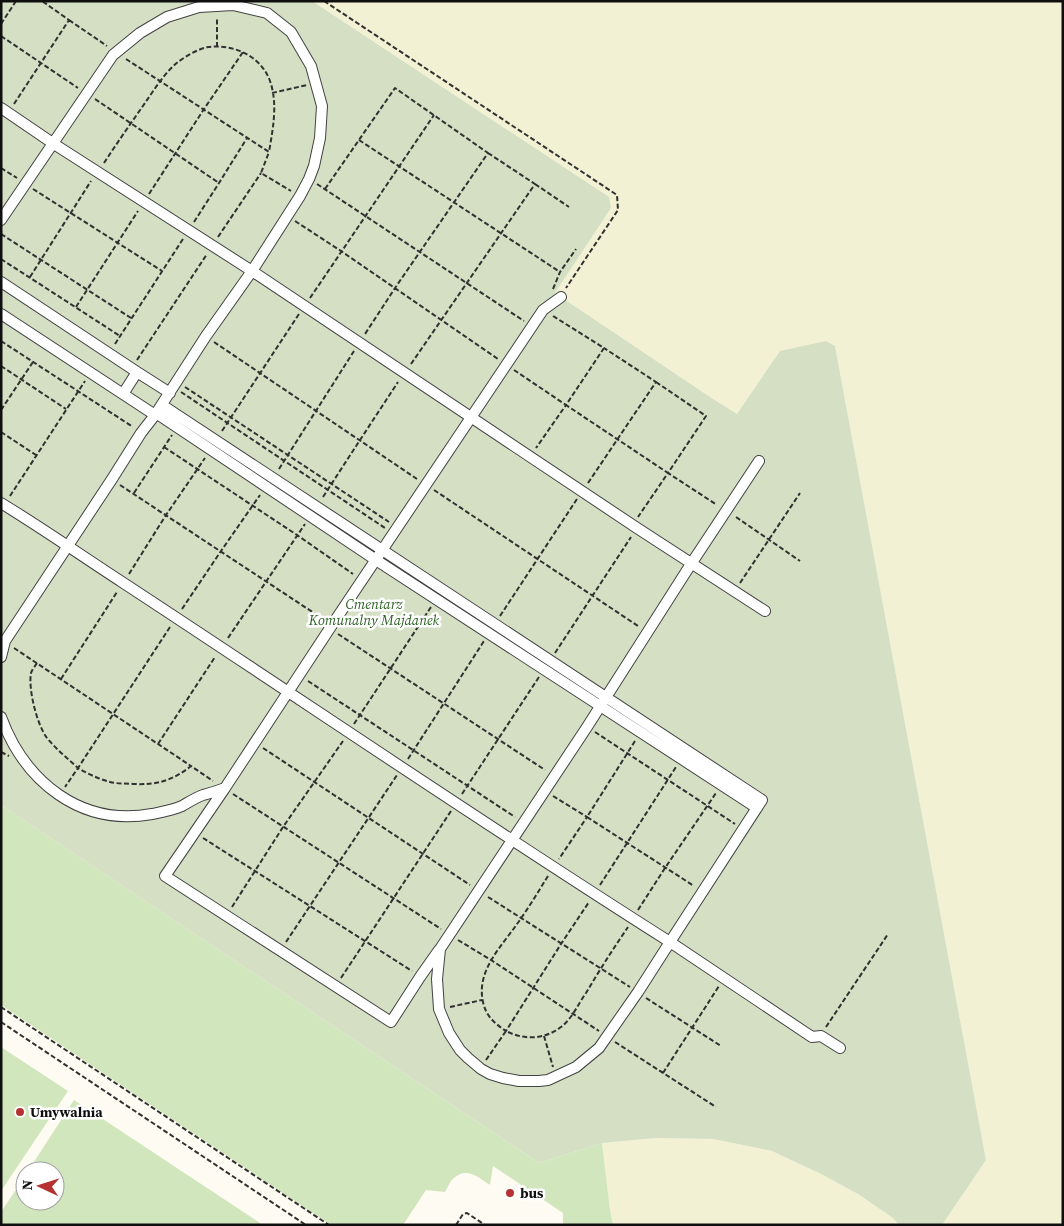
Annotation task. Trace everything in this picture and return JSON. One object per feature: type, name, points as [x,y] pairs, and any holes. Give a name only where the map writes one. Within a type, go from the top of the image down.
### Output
[{"type":"street","points":[[1,220],[113,55],[140,32],[167,17],[199,7],[233,4],[267,13],[291,32],[311,66],[322,106],[320,138],[309,179],[252,271],[206,336],[4,641],[1,657]]},
{"type":"street","points":[[5,110],[54,144],[252,271],[582,492],[765,611]]},
{"type":"street","points":[[1,282],[134,371],[174,387]]},
{"type":"street","points":[[561,297],[543,310],[165,876],[391,1022],[545,791],[691,564],[760,461]]},
{"type":"street","points":[[1,314],[123,394],[158,411],[214,445],[314,512],[382,551],[492,629],[603,702],[762,800],[608,1037],[599,1048],[579,1065],[556,1077],[539,1081],[519,1081],[503,1078],[481,1069],[460,1050],[449,1033],[439,1009],[437,979],[440,949]]},
{"type":"street","points":[[123,394],[134,371]]},
{"type":"street","points":[[158,411],[177,427],[214,445]]},
{"type":"street","points":[[3,504],[812,1037],[821,1036],[840,1048]]},
{"type":"street","points":[[314,512],[376,560],[492,629]]},
{"type":"street","points":[[603,702],[641,732],[757,808]]},
{"type":"street","points":[[1,718],[6,731],[24,760],[38,777],[58,795],[78,806],[95,812],[140,816],[154,814],[180,807],[201,796],[224,788]]},
{"type":"path","points":[[1,24],[16,1]]},
{"type":"path","points":[[42,1],[117,53],[269,152]]},
{"type":"path","points":[[324,1],[617,195],[618,210],[561,297]]},
{"type":"path","points":[[217,6],[217,47]]},
{"type":"path","points":[[5,110],[41,63],[69,20]]},
{"type":"path","points":[[1,36],[219,183]]},
{"type":"path","points":[[30,277],[97,172],[160,81],[177,62],[207,48],[227,47],[243,52],[262,65],[270,81],[274,117],[269,152],[261,173],[134,371]]},
{"type":"path","points":[[76,307],[175,153],[243,52]]},
{"type":"path","points":[[272,93],[316,83]]},
{"type":"path","points":[[325,189],[395,88],[569,207]]},
{"type":"path","points":[[61,680],[166,515],[341,251],[434,115]]},
{"type":"path","points":[[109,354],[247,138]]},
{"type":"path","points":[[359,140],[560,272]]},
{"type":"path","points":[[58,795],[78,768],[176,617],[284,460],[395,288],[488,153]]},
{"type":"path","points":[[1,168],[162,271]]},
{"type":"path","points":[[261,173],[300,196]]},
{"type":"path","points":[[309,179],[532,327]]},
{"type":"path","points":[[158,744],[314,512],[404,373],[535,184]]},
{"type":"path","points":[[287,216],[668,473]]},
{"type":"path","points":[[1,234],[132,318]]},
{"type":"path","points":[[335,986],[547,665],[706,416],[543,310],[560,272],[576,249]]},
{"type":"path","points":[[1,259],[120,336]]},
{"type":"path","points":[[206,336],[648,632]]},
{"type":"path","points":[[1,341],[141,433]]},
{"type":"path","points":[[530,457],[604,348]]},
{"type":"path","points":[[1,410],[33,362]]},
{"type":"path","points":[[1,366],[66,409]]},
{"type":"path","points":[[281,951],[656,382]]},
{"type":"path","points":[[174,387],[231,417],[331,484],[396,531]]},
{"type":"path","points":[[174,387],[328,489],[396,531]]},
{"type":"path","points":[[3,504],[78,391]]},
{"type":"path","points":[[134,493],[177,427]]},
{"type":"path","points":[[1,432],[36,455]]},
{"type":"path","points":[[164,447],[297,535],[362,581]]},
{"type":"path","points":[[112,479],[267,581],[390,668],[554,776]]},
{"type":"path","points":[[734,591],[800,493]]},
{"type":"path","points":[[227,916],[283,827],[349,732],[437,598]]},
{"type":"path","points":[[4,641],[283,827],[716,1107]]},
{"type":"path","points":[[36,663],[32,671],[31,681],[32,696],[39,723],[46,736],[78,768],[109,782],[143,784],[169,780],[191,766]]},
{"type":"path","points":[[299,675],[523,823]]},
{"type":"path","points":[[587,727],[743,830]]},
{"type":"path","points":[[641,732],[521,918],[491,960],[483,976],[481,984],[482,1000],[486,1012],[491,1020],[506,1031],[514,1035],[534,1038],[544,1036],[560,1028],[572,1014],[665,868],[721,785]]},
{"type":"path","points":[[255,743],[720,1046]]},
{"type":"path","points":[[481,1069],[682,759]]},
{"type":"path","points":[[545,791],[703,892]]},
{"type":"path","points":[[195,833],[420,977]]},
{"type":"path","points":[[821,1036],[888,934]]},
{"type":"path","points":[[663,1072],[724,978]]},
{"type":"path","points":[[439,1009],[482,1000]]},
{"type":"path","points":[[1,1007],[329,1225]]},
{"type":"path","points":[[1,1022],[306,1225]]},
{"type":"path","points":[[544,1036],[556,1077]]},
{"type":"path","points":[[456,1225],[463,1214],[467,1213],[485,1225]]},
{"type":"green space","name":"Cmentarz Komunalny Majdanek","points":[[1,1],[312,1],[609,197],[611,208],[555,293],[713,399],[737,414],[780,351],[826,341],[835,346],[986,1160],[942,1225],[899,1225],[893,1218],[858,1194],[772,1151],[713,1139],[656,1138],[602,1143],[539,1163],[1,805]]},
{"type":"green space","points":[[312,1],[1063,1],[1063,1225],[942,1225],[986,1160],[835,346],[780,351],[737,415],[555,293],[611,208],[566,169]]},
{"type":"green space","points":[[1,805],[539,1163],[602,1143],[613,1225],[563,1225],[563,1213],[493,1166],[490,1185],[473,1174],[463,1173],[450,1182],[445,1192],[426,1190],[403,1225],[331,1225],[1,1005]]},
{"type":"green space","points":[[1,1047],[68,1091],[21,1161],[15,1161],[15,1170],[1,1191]]},
{"type":"green space","points":[[74,1100],[263,1225],[1,1225],[1,1212],[15,1191],[15,1211],[65,1211],[65,1161],[34,1161]]},
{"type":"green space","points":[[656,1138],[713,1139],[772,1151],[858,1194],[893,1218],[899,1225],[613,1225],[602,1143]]},
{"type":"place","name":"Umywalnia","points":[[20,1112]]},
{"type":"place","name":"bus","points":[[510,1193]]}]
